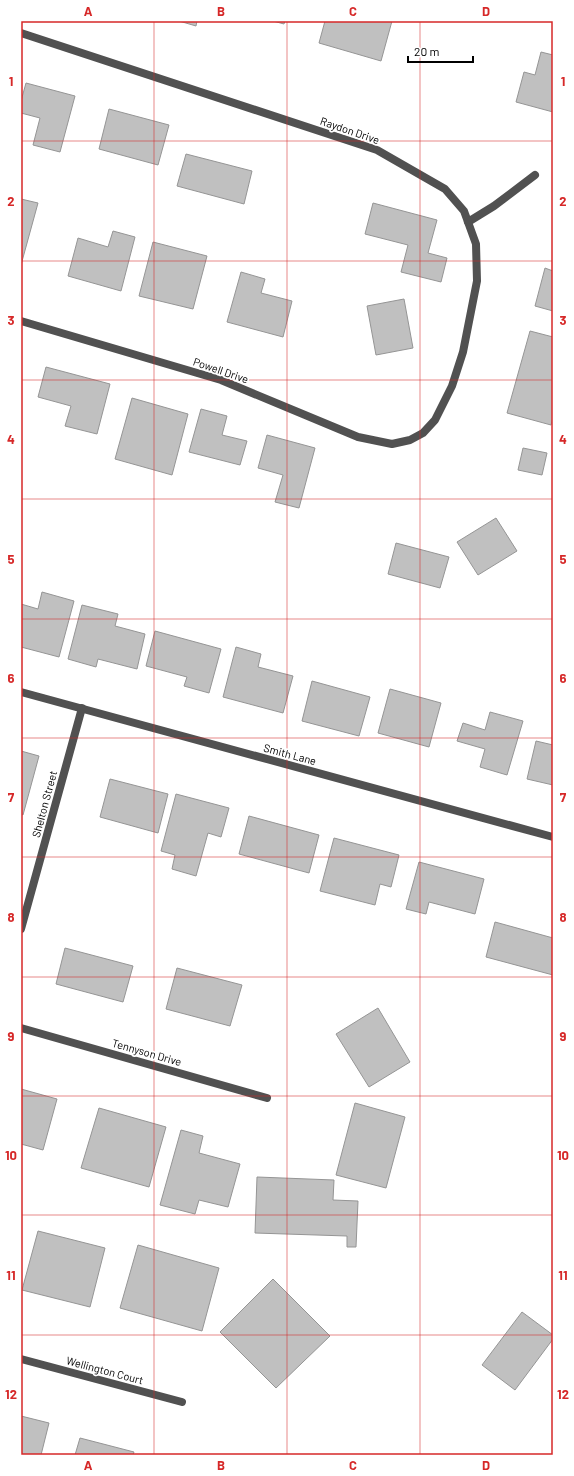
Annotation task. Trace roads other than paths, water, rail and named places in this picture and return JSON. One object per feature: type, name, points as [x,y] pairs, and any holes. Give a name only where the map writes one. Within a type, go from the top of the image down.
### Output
[{"type":"street","name":"Raydon Drive","points":[[21,33],[377,150],[445,189],[464,211],[476,244],[478,281],[463,352],[452,386],[435,420],[423,433],[410,440]]},
{"type":"street","points":[[468,222],[494,206],[535,175]]},
{"type":"street","name":"Powell Drive","points":[[21,321],[221,380],[358,437],[392,444],[410,440]]},
{"type":"street","name":"Smith Lane","points":[[21,692],[553,837]]},
{"type":"street","name":"Shelton Street","points":[[21,929],[82,708]]},
{"type":"street","name":"Tennyson Drive","points":[[21,1028],[267,1098]]},
{"type":"street","name":"Wellington Court","points":[[21,1359],[182,1402]]}]
